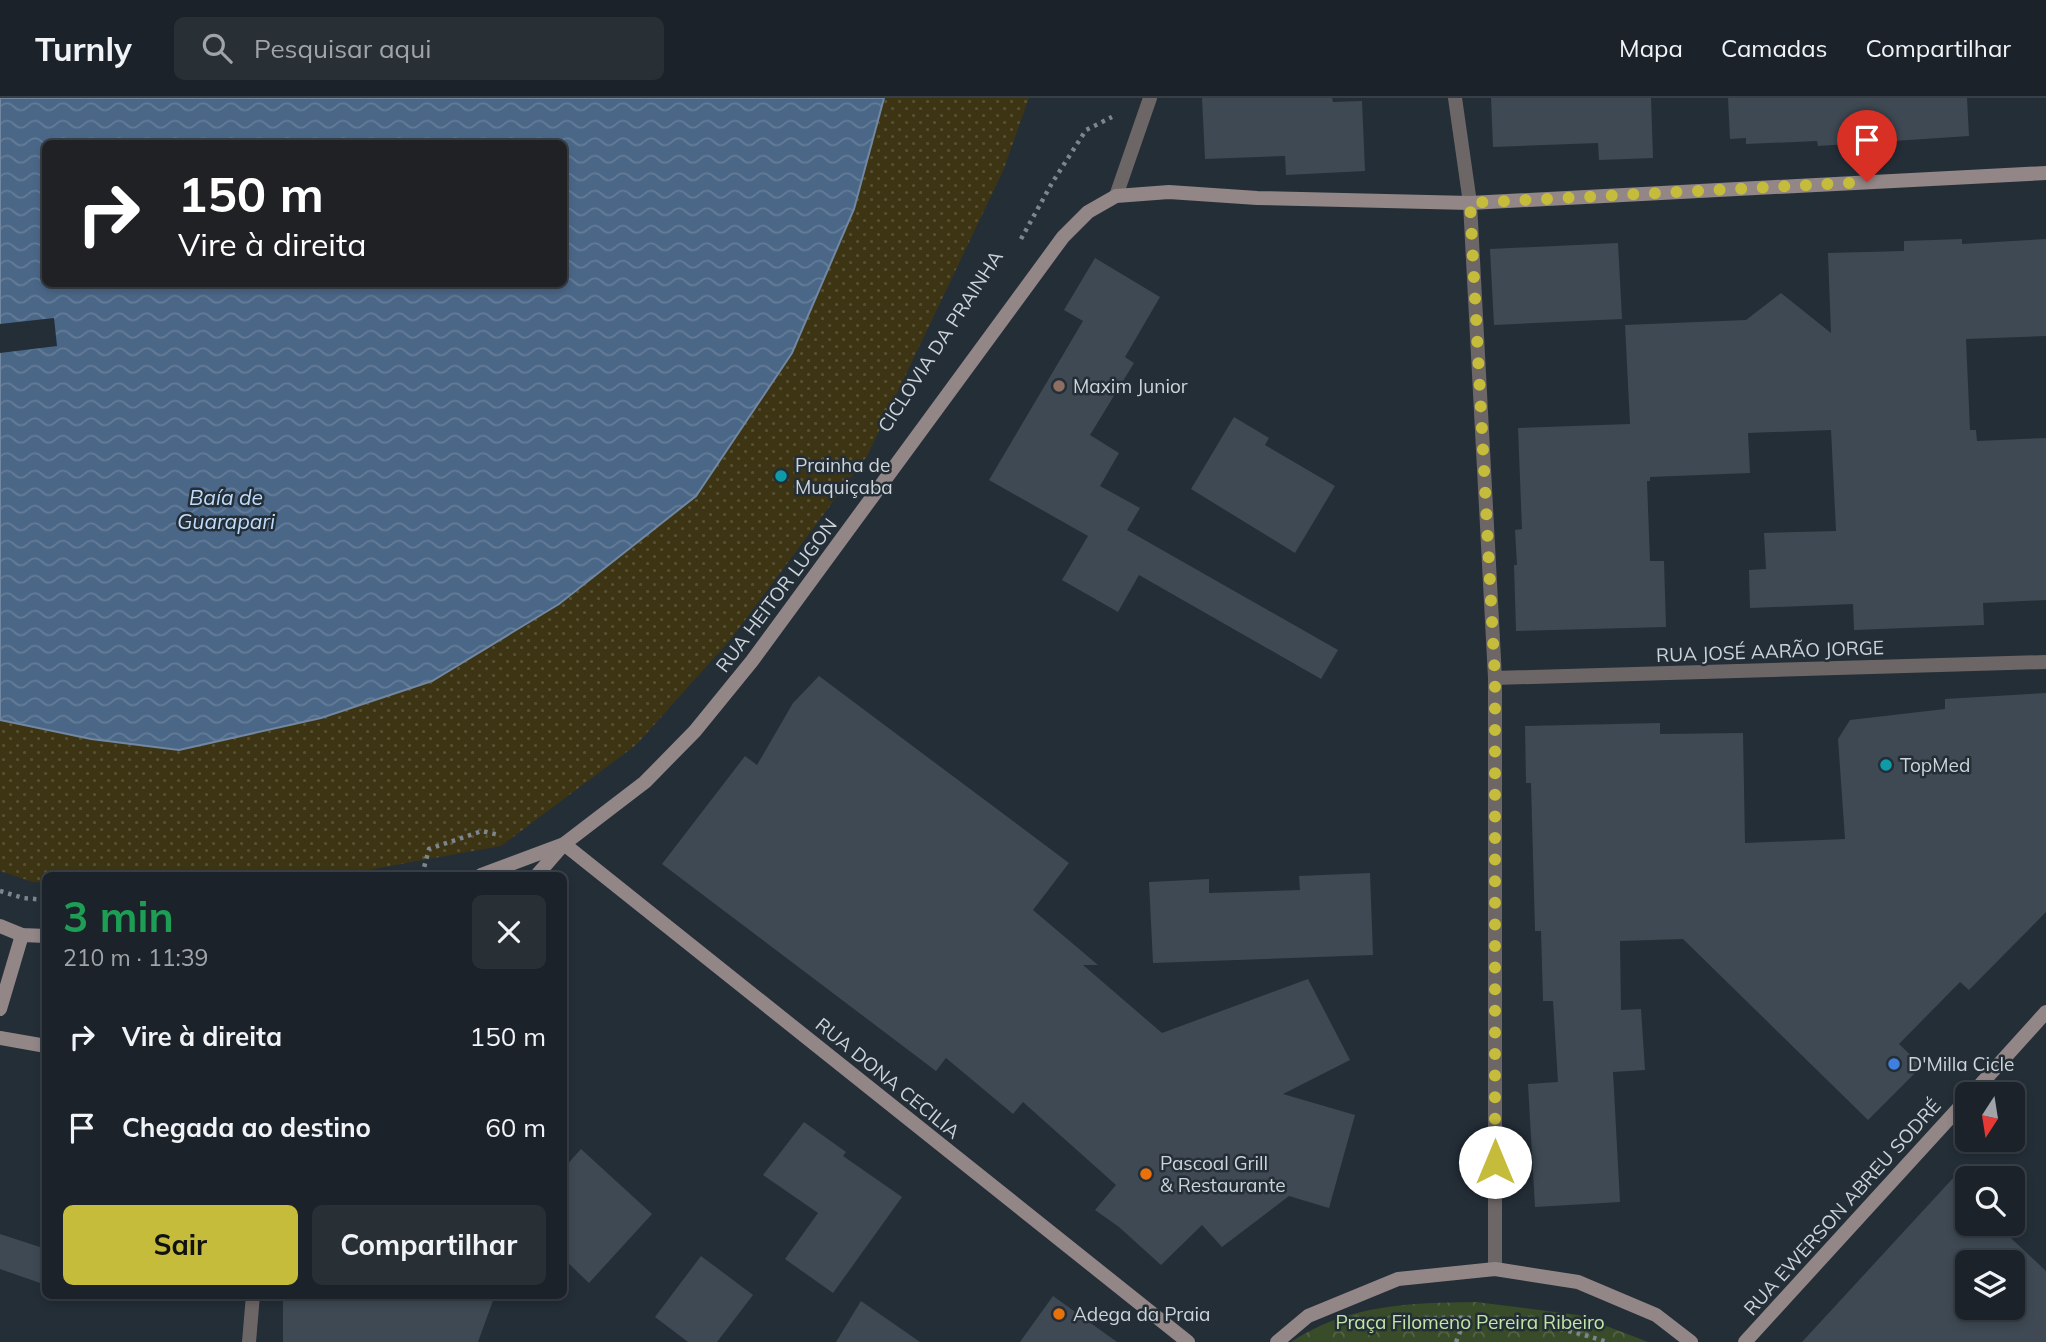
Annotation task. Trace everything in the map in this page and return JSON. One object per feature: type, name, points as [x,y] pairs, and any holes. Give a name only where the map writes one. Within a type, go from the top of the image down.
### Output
[{"type":"street","points":[[1150,98],[1116,196],[1169,192],[1257,198],[1470,203],[2046,173]]},
{"type":"street","points":[[1455,98],[1470,203],[1495,678],[1495,1269]]},
{"type":"street","name":"RUA HEITOR LUGON","points":[[489,872],[564,844],[645,782],[695,731],[752,661],[1063,237],[1088,212],[1116,196]]},
{"type":"street","name":"RUA JOSÉ AARÃO JORGE","points":[[1495,678],[2046,662]]},
{"type":"street","points":[[540,872],[564,844]]},
{"type":"street","name":"RUA DONA CECILIA","points":[[564,844],[1188,1342]]},
{"type":"street","points":[[0,926],[22,935],[42,936]]},
{"type":"street","points":[[0,1009],[22,935]]},
{"type":"street","points":[[1983,1082],[2046,1012]]},
{"type":"street","points":[[0,1038],[42,1045]]},
{"type":"street","name":"RUA EWERSON ABREU SODRÉ","points":[[1745,1342],[1955,1112]]},
{"type":"street","points":[[1277,1342],[1308,1316],[1398,1279],[1495,1269],[1578,1282],[1656,1315],[1691,1342]]},
{"type":"street","points":[[249,1342],[253,1299]]},
{"type":"path","name":"CICLOVIA DA PRAINHA","points":[[1020,241],[1052,183],[1086,130],[1121,113]]},
{"type":"path","points":[[423,872],[429,849],[482,831],[501,835]]},
{"type":"path","points":[[0,891],[23,898],[42,900]]},
{"type":"path","points":[[1356,1329],[1422,1319],[1465,1319],[1574,1331],[1607,1342]]},
{"type":"path","points":[[1456,1342],[1465,1319]]},
{"type":"sand","name":"Prainha de Muquiçaba","points":[[884,98],[1029,98],[1003,171],[867,456],[731,639],[636,745],[501,846],[357,872],[42,872],[42,883],[0,871],[0,720],[91,739],[179,750],[321,718],[431,681],[559,604],[696,496],[792,353],[854,209]]},
{"type":"green space","name":"Praça Filomeno Pereira Ribeiro","points":[[1476,1302],[1578,1315],[1648,1342],[1291,1342],[1335,1320],[1380,1308]]},
{"type":"water","name":"Baía de Guarapari","points":[[0,98],[884,98],[854,209],[792,353],[696,496],[559,604],[432,681],[321,718],[179,750],[91,739],[0,720]]},
{"type":"pier","points":[[54,318],[57,346],[0,353],[0,324]]},
{"type":"building","points":[[1202,98],[1332,98],[1333,102],[1362,101],[1365,171],[1286,175],[1285,156],[1205,159]]},
{"type":"building","points":[[1491,98],[1651,98],[1653,158],[1599,160],[1598,143],[1493,147]]},
{"type":"building","points":[[1728,98],[1967,98],[1969,136],[1818,146],[1817,141],[1746,144],[1746,138],[1730,139]]},
{"type":"building","points":[[1962,239],[1962,244],[2046,239],[2046,336],[1966,339],[1970,430],[1976,430],[1977,441],[2046,438],[2046,600],[1983,603],[1984,625],[1854,630],[1853,604],[1750,608],[1749,570],[1766,569],[1764,533],[1836,531],[1831,430],[1748,433],[1750,473],[1650,477],[1650,481],[1647,481],[1650,561],[1664,561],[1666,627],[1516,631],[1515,530],[1522,529],[1518,428],[1630,424],[1625,325],[1746,320],[1781,293],[1831,333],[1828,253],[1904,251],[1904,241]]},
{"type":"building","points":[[1618,243],[1622,319],[1494,325],[1490,249]]},
{"type":"building","points":[[1095,258],[1160,297],[1125,357],[1134,363],[1090,435],[1119,453],[1100,486],[1140,508],[1127,530],[1338,650],[1321,679],[1139,575],[1118,612],[1062,580],[1088,536],[989,480],[1083,321],[1064,310]]},
{"type":"building","points":[[1234,417],[1269,438],[1265,445],[1335,486],[1295,553],[1191,489]]},
{"type":"building","points":[[819,676],[1069,863],[1033,910],[1098,965],[1083,965],[1162,1033],[1308,979],[1350,1060],[1283,1094],[1355,1115],[1329,1208],[1289,1196],[1222,1247],[1202,1225],[1161,1265],[1119,1227],[1095,1210],[1116,1185],[1023,1102],[1013,1114],[946,1058],[936,1071],[662,864],[745,756],[757,765],[793,703]]},
{"type":"building","points":[[2046,693],[2046,912],[1969,990],[1960,982],[1899,1044],[1922,1066],[1868,1120],[1683,939],[1620,941],[1621,1010],[1641,1009],[1645,1070],[1613,1072],[1620,1202],[1535,1207],[1528,1084],[1558,1082],[1553,1001],[1543,1001],[1541,931],[1535,931],[1531,783],[1526,783],[1525,726],[1660,723],[1660,734],[1743,733],[1745,843],[1845,839],[1838,739],[1850,720],[1945,709],[1945,699]]},
{"type":"building","points":[[1370,873],[1373,955],[1153,963],[1149,882],[1209,879],[1209,893],[1300,890],[1299,876]]},
{"type":"building","points":[[804,1122],[846,1152],[843,1156],[902,1197],[833,1293],[785,1259],[818,1213],[763,1175]]},
{"type":"building","points":[[581,1149],[652,1214],[589,1283],[567,1262],[567,1165]]},
{"type":"building","points":[[1955,1176],[1955,1236],[2009,1236],[2024,1250],[1955,1250],[1955,1320],[2025,1320],[2025,1251],[2046,1271],[2046,1342],[1802,1342]]},
{"type":"building","points":[[0,1234],[42,1248],[42,1284],[0,1269]]},
{"type":"building","points":[[701,1256],[753,1295],[717,1342],[688,1342],[655,1317]]},
{"type":"building","name":"Adega da Praia","points":[[1053,1296],[1117,1342],[1020,1342]]},
{"type":"building","points":[[283,1299],[494,1299],[478,1342],[283,1342]]},
{"type":"building","points":[[861,1301],[920,1342],[836,1342]]},
{"type":"place","name":"Maxim Junior","points":[[1059,386]]},
{"type":"place","name":"Prainha de Muquiçaba","points":[[781,476]]},
{"type":"place","name":"TopMed","points":[[1886,765]]},
{"type":"place","name":"D'Milla Cicle","points":[[1894,1064]]},
{"type":"place","name":"Pascoal Grill & Restaurante","points":[[1146,1174]]},
{"type":"place","name":"Adega da Praia","points":[[1059,1314]]},
{"type":"route","points":[[1495,1162],[1495,678],[1470,203],[1867,182]]}]
